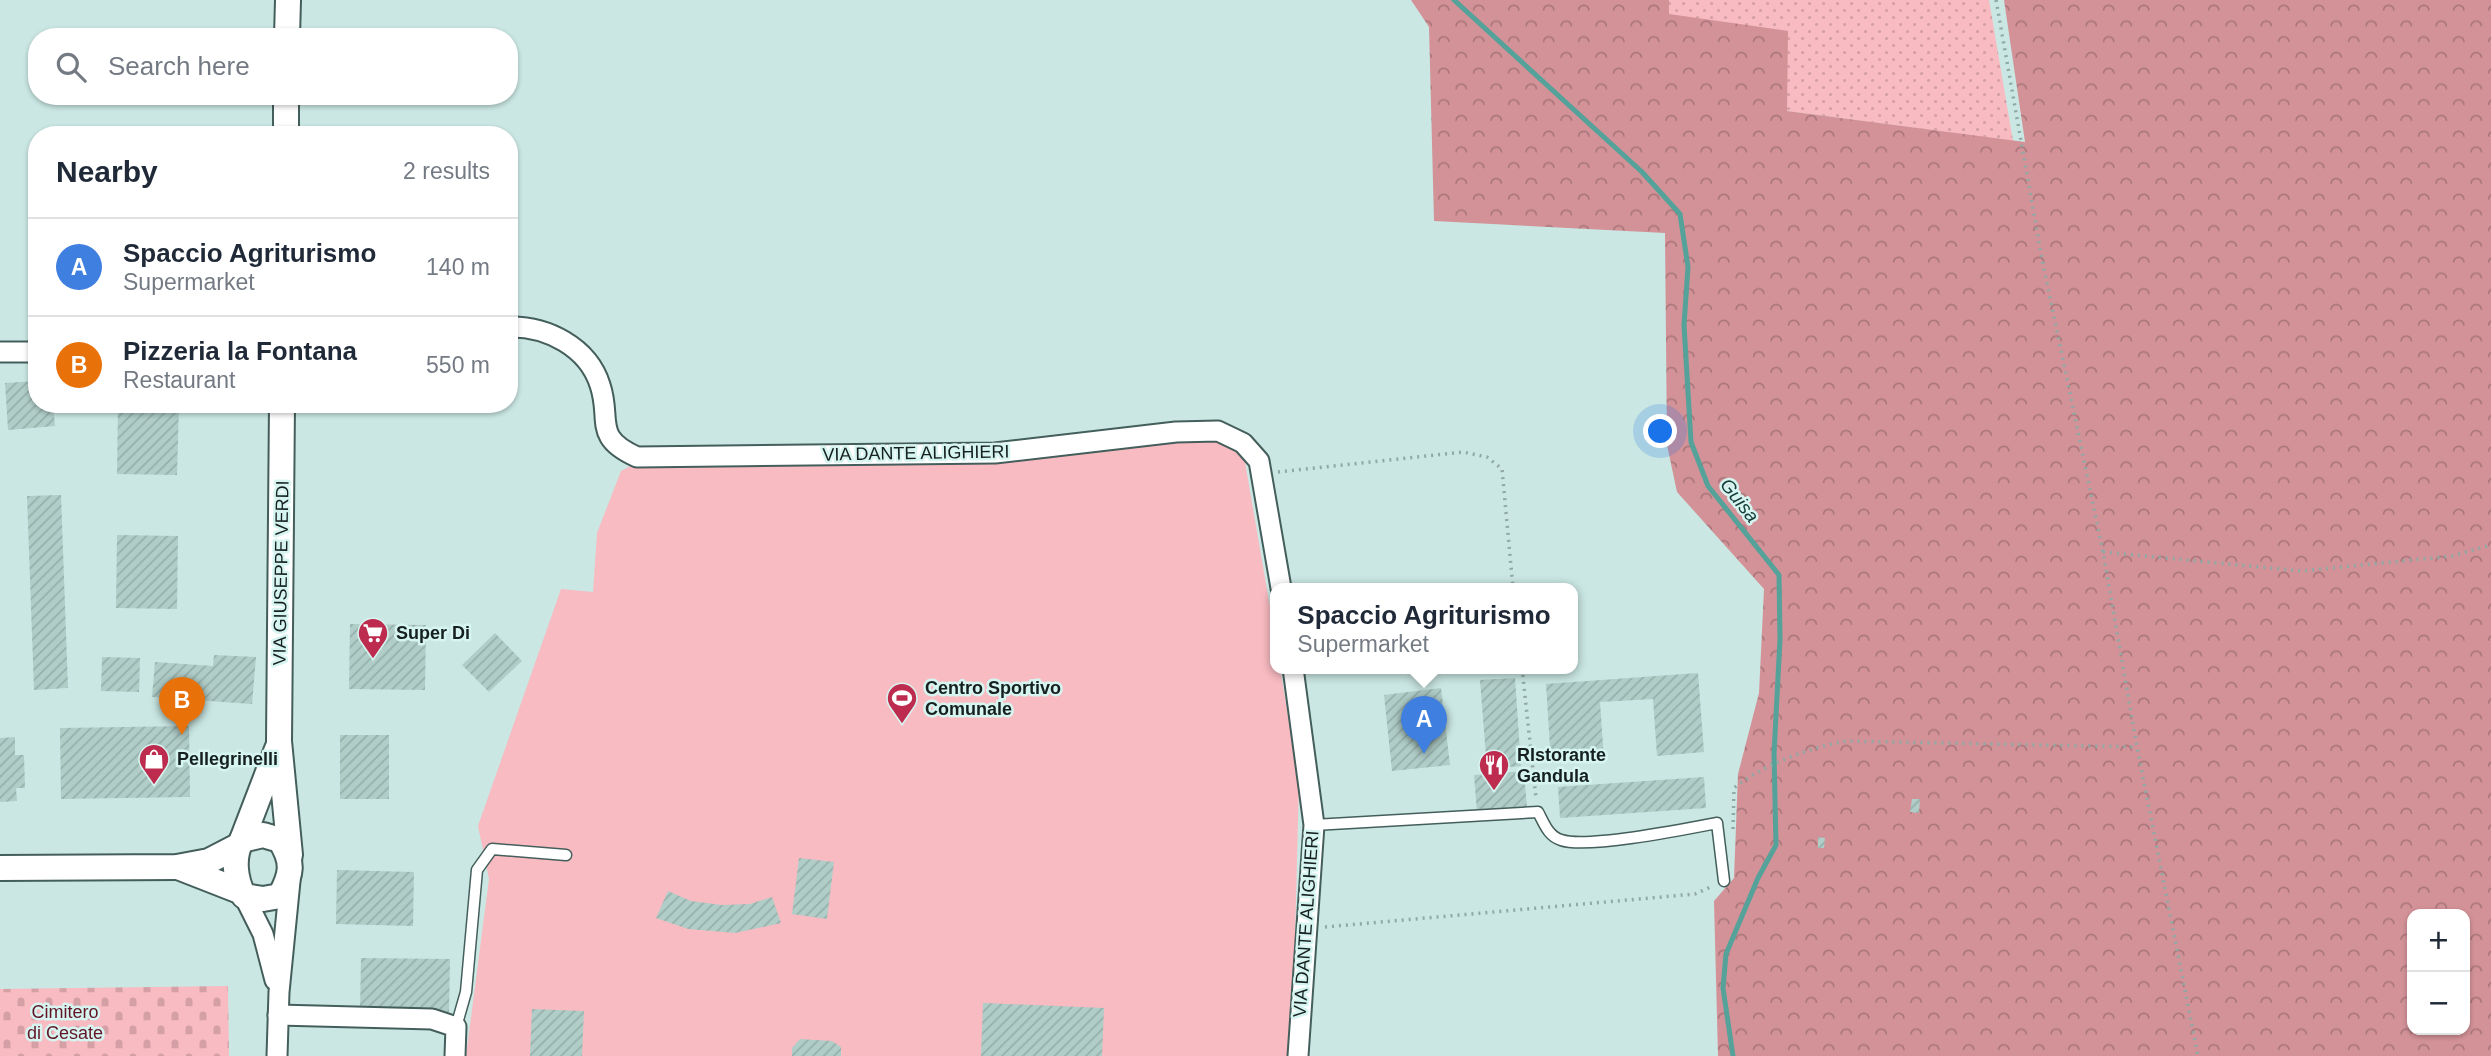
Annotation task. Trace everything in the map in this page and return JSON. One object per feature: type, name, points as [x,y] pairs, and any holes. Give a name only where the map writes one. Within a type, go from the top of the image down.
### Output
[{"type":"street","points":[[287,28],[288,0]]},
{"type":"street","points":[[286,105],[286,126]]},
{"type":"street","name":"VIA DANTE ALIGHIERI","points":[[518,328],[553,333],[586,358],[601,385],[604,421],[617,448],[637,457],[995,453],[1176,432],[1218,431],[1243,443],[1259,461],[1279,583]]},
{"type":"street","points":[[0,352],[28,352]]},
{"type":"street","name":"VIA GIUSEPPE VERDI","points":[[277,1056],[279,992],[290,866],[279,741],[282,413]]},
{"type":"street","name":"VIA DANTE ALIGHIERI","points":[[1294,674],[1314,825],[1298,1056]]},
{"type":"street","name":"VIA GIUSEPPE VERDI","points":[[240,843],[279,741]]},
{"type":"street","points":[[0,868],[177,867],[209,861],[240,843],[263,835],[280,840],[290,866],[280,896],[263,899],[243,894],[177,867]]},
{"type":"street","points":[[240,843],[236,870],[243,894]]},
{"type":"street","name":"VIA GIUSEPPE VERDI","points":[[243,894],[263,934],[279,992]]},
{"type":"street","points":[[278,1015],[432,1019],[456,1027],[455,1056]]},
{"type":"lane","points":[[1314,825],[1538,812],[1549,833],[1562,841],[1637,836],[1717,823],[1724,881]]},
{"type":"lane","points":[[456,1027],[466,992],[477,870],[492,849],[566,855]]},
{"type":"path","points":[[1996,0],[2042,259],[2103,552],[2137,747],[2198,1056]]},
{"type":"path","points":[[1262,474],[1463,452],[1487,457],[1502,469],[1513,583]]},
{"type":"path","points":[[2103,552],[2302,571],[2452,556],[2491,545]]},
{"type":"path","points":[[1523,674],[1538,812]]},
{"type":"path","points":[[1733,836],[1734,788],[1745,779],[1821,746],[1846,741],[2137,747]]},
{"type":"path","points":[[1306,929],[1695,894],[1724,881]]},
{"type":"green space","points":[[1411,0],[1669,0],[1669,14],[1788,31],[1787,111],[2025,142],[2004,0],[2491,0],[2491,1056],[1718,1056],[1714,901],[1734,878],[1738,774],[1759,693],[1764,589],[1677,492],[1667,445],[1665,233],[1434,221],[1429,27]]},
{"type":"green space","points":[[1669,0],[1989,0],[2013,141],[1787,111],[1669,14]]},
{"type":"green space","name":"Centro Sportivo Comunale","points":[[1212,439],[1239,452],[1245,462],[1270,607],[1270,674],[1281,674],[1299,781],[1292,1056],[466,1056],[489,879],[478,826],[561,589],[593,592],[597,533],[621,471],[634,464],[1001,463],[1175,441]]},
{"type":"green space","name":"Cimitero di Cesate","points":[[228,986],[229,1056],[0,1056],[0,989]]},
{"type":"building","points":[[28,382],[28,413],[54,413],[55,426],[8,430],[5,383]]},
{"type":"building","points":[[118,413],[179,413],[177,475],[117,474]]},
{"type":"building","points":[[61,495],[68,688],[34,690],[27,496]]},
{"type":"building","points":[[117,535],[178,536],[177,609],[116,608]]},
{"type":"building","points":[[350,624],[426,625],[425,690],[349,689]]},
{"type":"building","points":[[495,633],[522,661],[489,692],[462,665]]},
{"type":"building","points":[[214,655],[256,657],[252,704],[152,697],[155,662],[213,666]]},
{"type":"building","points":[[102,657],[140,658],[139,692],[101,691]]},
{"type":"building","points":[[1698,673],[1704,752],[1657,756],[1653,699],[1600,702],[1604,759],[1551,763],[1546,684]]},
{"type":"building","points":[[1515,678],[1521,766],[1487,769],[1480,680]]},
{"type":"building","points":[[1441,688],[1450,765],[1392,771],[1384,695]]},
{"type":"building","points":[[189,726],[190,797],[61,799],[60,728]]},
{"type":"building","points":[[340,735],[389,735],[389,799],[340,799]]},
{"type":"building","points":[[15,737],[15,755],[24,755],[25,788],[16,788],[17,801],[0,802],[0,738]]},
{"type":"building","points":[[1524,771],[1527,808],[1477,812],[1474,775]]},
{"type":"building","points":[[1704,777],[1706,808],[1560,818],[1558,787]]},
{"type":"building","points":[[1912,799],[1920,799],[1919,813],[1910,812]]},
{"type":"building","points":[[1818,837],[1825,838],[1824,848],[1818,848]]},
{"type":"building","points":[[799,858],[834,862],[827,919],[792,914]]},
{"type":"building","points":[[337,870],[414,872],[413,926],[336,924]]},
{"type":"building","points":[[668,891],[691,901],[722,905],[750,904],[772,897],[781,923],[735,933],[688,929],[656,918]]},
{"type":"building","points":[[361,958],[450,959],[449,1012],[360,1012]]},
{"type":"building","points":[[983,1003],[1104,1008],[1102,1056],[981,1056]]},
{"type":"building","points":[[532,1009],[584,1011],[582,1056],[530,1056]]},
{"type":"building","points":[[800,1039],[832,1041],[841,1047],[841,1056],[792,1056],[792,1048]]},
{"type":"waterway","name":"Guisa","points":[[1454,0],[1642,172],[1680,214],[1688,267],[1684,325],[1691,442],[1708,486],[1779,575],[1780,639],[1774,754],[1776,845],[1758,878],[1726,954],[1723,988],[1733,1056]]},
{"type":"place","name":"Super Di","points":[[373,660]]},
{"type":"place","name":"Centro Sportivo Comunale","points":[[902,725]]},
{"type":"place","name":"Pizzeria la Fontana","points":[[182,735]]},
{"type":"place","name":"Spaccio Agriturismo","points":[[1424,754]]},
{"type":"place","name":"Pellegrinelli","points":[[154,786]]},
{"type":"place","name":"RIstorante Gandula","points":[[1494,792]]}]
